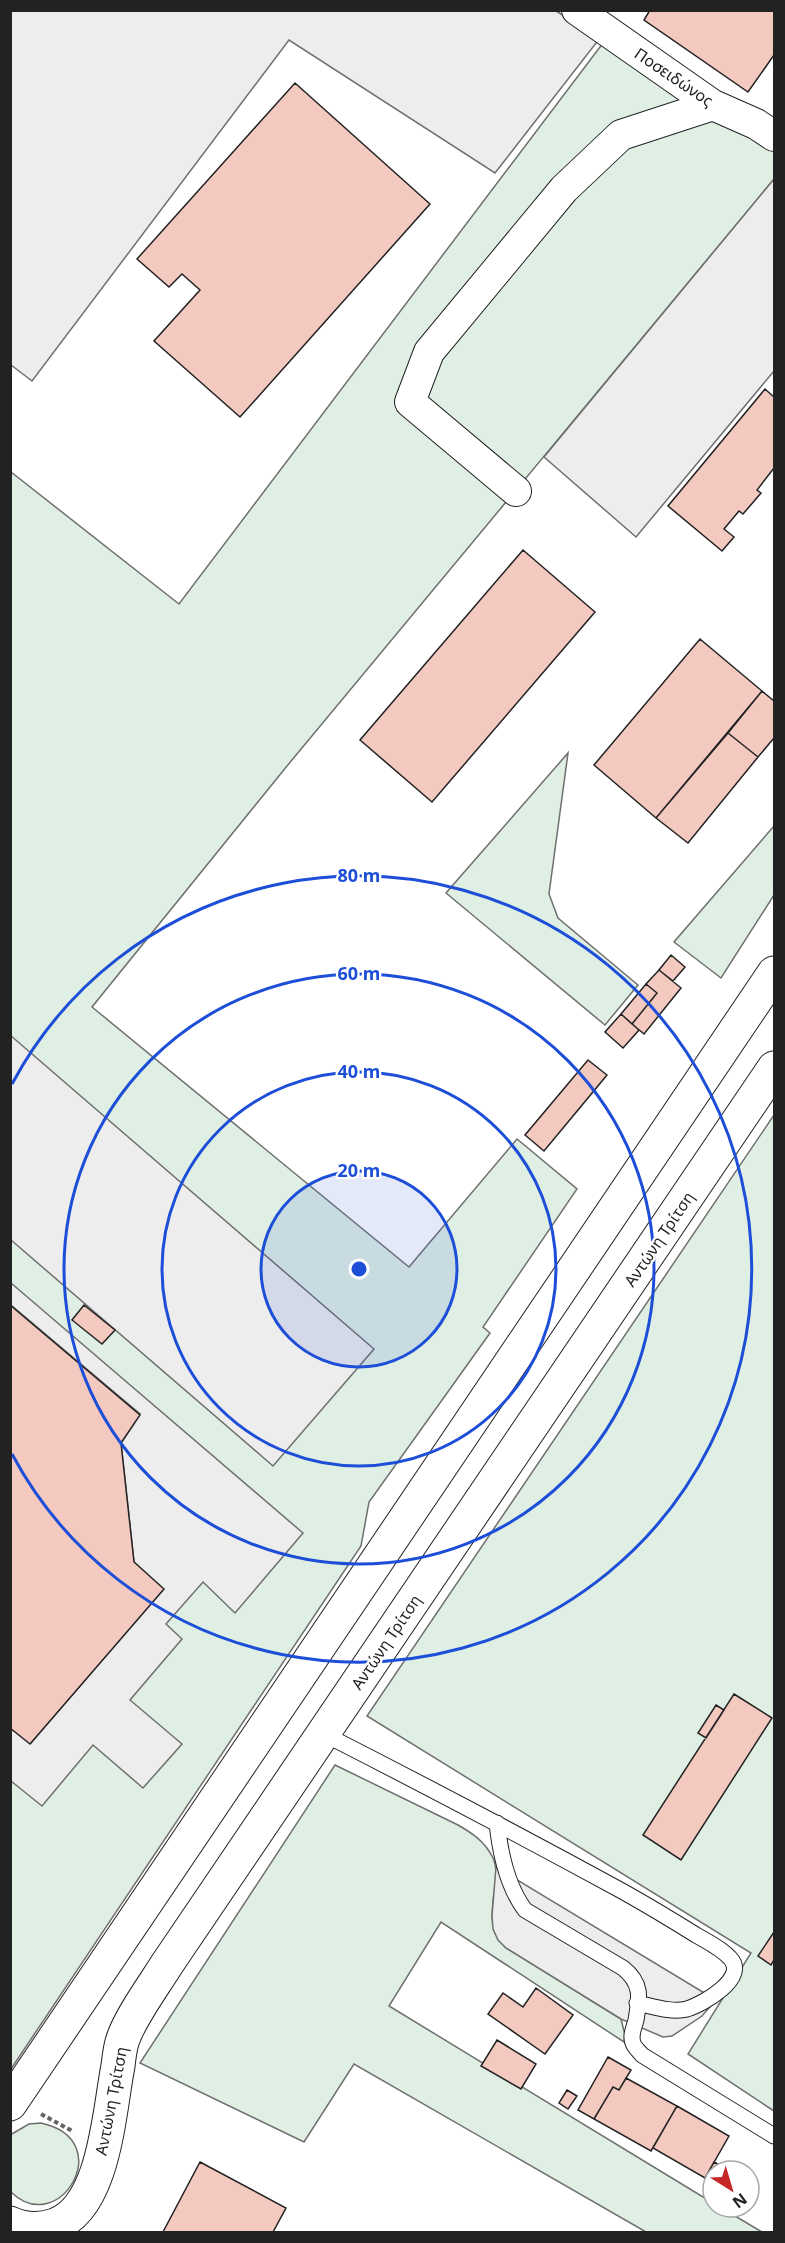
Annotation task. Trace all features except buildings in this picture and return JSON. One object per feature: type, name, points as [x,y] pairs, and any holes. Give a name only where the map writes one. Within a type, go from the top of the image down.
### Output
[{"type":"street","name":"Ποσειδώνος","points":[[577,10],[713,105],[756,124],[774,136]]},
{"type":"street","points":[[516,491],[410,402],[429,352],[564,189],[621,135],[713,105]]},
{"type":"street","points":[[12,2102],[774,973]]},
{"type":"street","name":"Αντώνη Τρίτση","points":[[10,2223],[30,2229],[46,2230],[76,2212],[86,2198],[104,2148],[123,2038],[167,1964],[774,1068]]},
{"type":"lane","points":[[324,1734],[497,1822],[648,1906],[719,1949],[734,1964],[733,1976],[728,1984],[719,1992],[687,2009],[678,2010],[638,2003]]},
{"type":"lane","points":[[497,1822],[500,1847],[505,1863],[516,1896],[525,1910],[632,1976],[638,1985],[638,2003],[632,2032],[633,2045],[642,2055],[774,2136]]},
{"type":"path","points":[[12,2102],[104,2148]]},
{"type":"green space","points":[[606,39],[774,148],[774,179],[287,766],[92,1007],[409,1267],[517,1139],[577,1189],[483,1327],[490,1333],[369,1502],[361,1546],[11,2069],[11,472],[179,604]]},
{"type":"green space","points":[[568,753],[549,894],[558,918],[638,985],[605,1025],[446,893]]},
{"type":"green space","points":[[774,826],[774,895],[721,978],[674,942]]},
{"type":"green space","points":[[774,1115],[774,2111],[688,2054],[751,1953],[367,1716]]},
{"type":"green space","points":[[335,1765],[473,1834],[489,1851],[495,1866],[492,1913],[497,1937],[506,1948],[621,2019],[625,2035],[624,2042],[441,1922],[389,2006],[701,2196],[701,2219],[740,2219],[762,2232],[646,2232],[354,2064],[304,2142],[140,2063]]},
{"type":"green space","points":[[41,2123],[64,2133],[76,2148],[78,2165],[73,2182],[62,2195],[47,2203],[29,2203],[11,2192],[10,2135],[29,2124]]},
{"type":"shaded area","points":[[10,11],[556,11],[600,38],[495,173],[289,40],[32,381],[11,365]]},
{"type":"shaded area","points":[[774,179],[774,371],[636,537],[544,457]]},
{"type":"shaded area","points":[[10,1035],[374,1349],[273,1466],[11,1240]]},
{"type":"shaded area","points":[[11,1283],[303,1533],[235,1613],[203,1582],[166,1624],[182,1639],[130,1700],[182,1744],[143,1788],[93,1745],[42,1806],[11,1781],[10,1728],[31,1743],[163,1589],[134,1562],[121,1443],[140,1414],[11,1305]]},
{"type":"shaded area","points":[[496,1867],[716,2000],[702,2016],[672,2036],[663,2037],[621,2019],[506,1948],[498,1940],[493,1929],[492,1916]]}]
